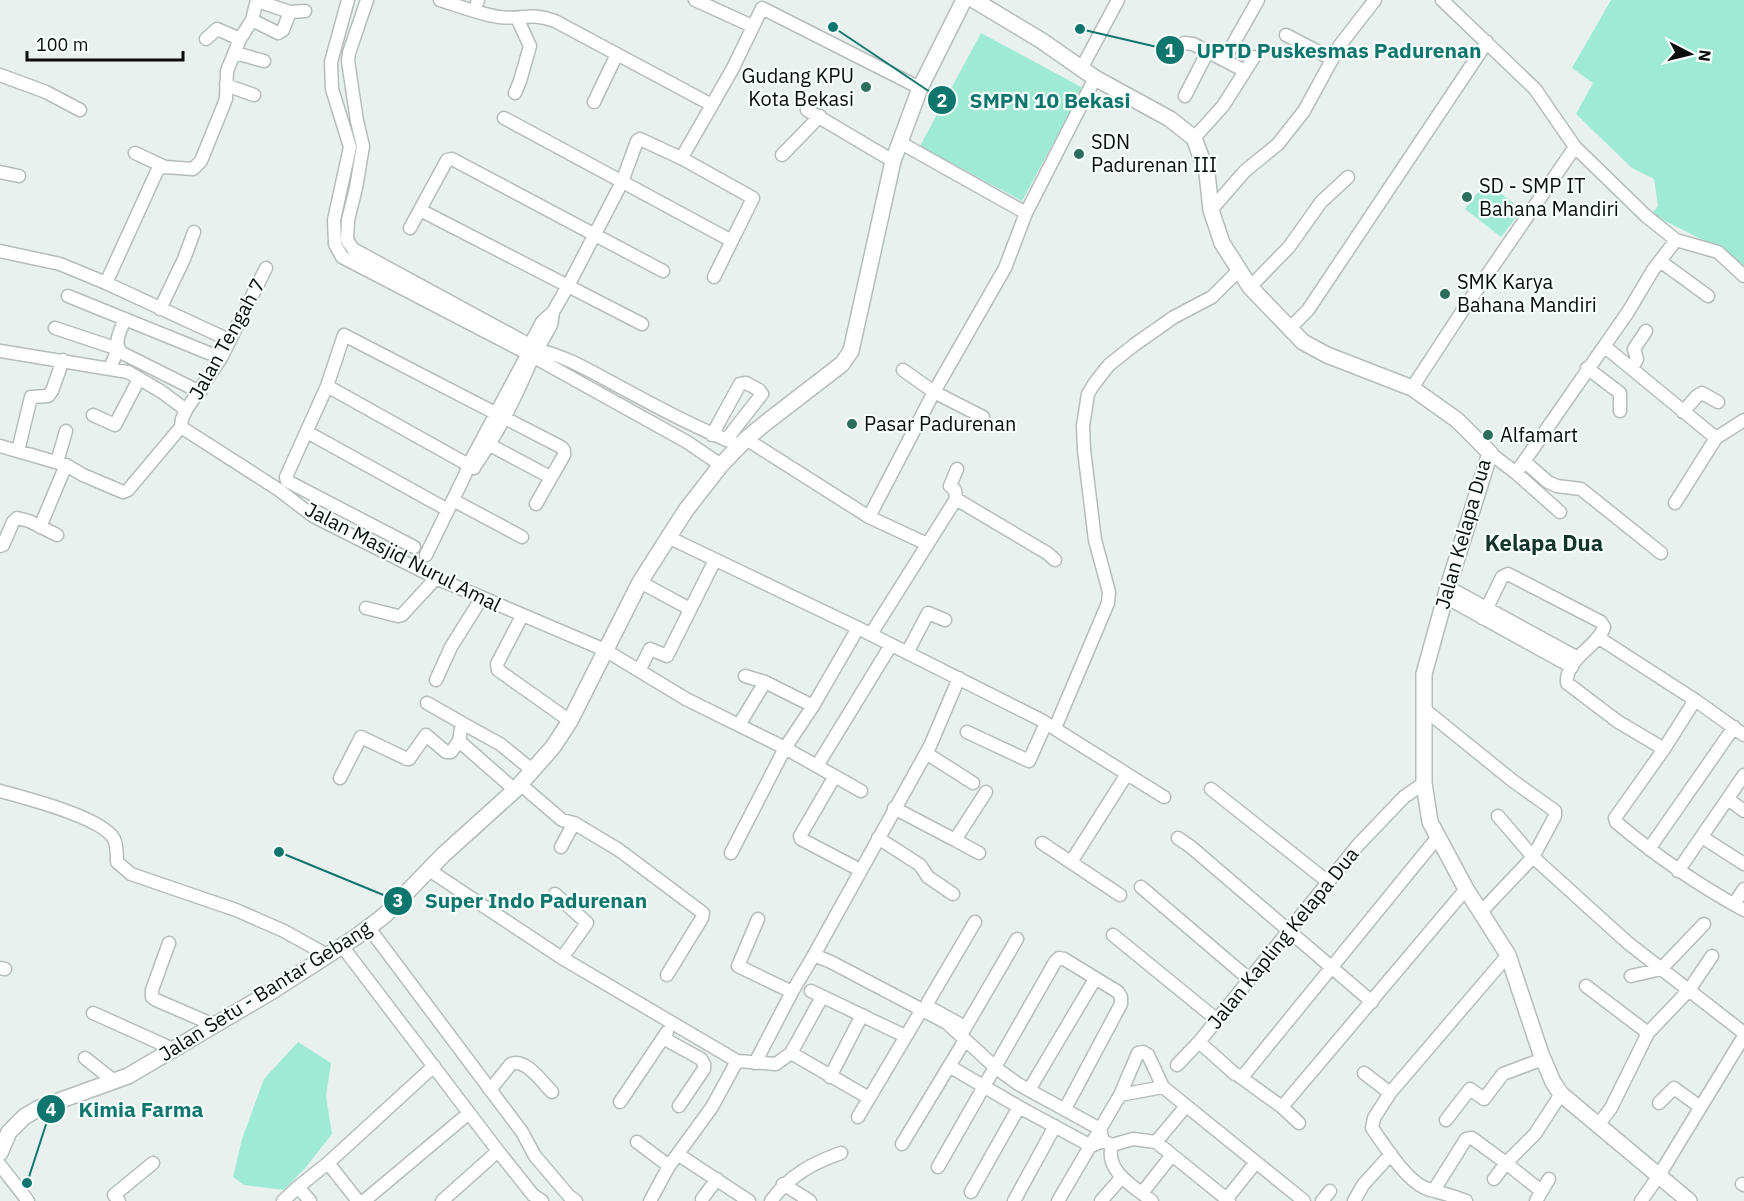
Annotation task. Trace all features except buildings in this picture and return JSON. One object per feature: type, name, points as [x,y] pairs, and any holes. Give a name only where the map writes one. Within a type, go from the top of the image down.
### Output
[{"type":"main road","name":"Jalan Setu - Bantar Gebang","points":[[0,1153],[4,1129],[39,1108],[128,1076],[274,990],[369,928],[518,787],[553,747],[570,720],[640,582],[686,510],[721,465],[737,438],[842,364],[851,351],[893,161],[920,88],[964,0]]},
{"type":"main road","points":[[974,0],[1042,41],[1095,78],[1170,119],[1194,138]]},
{"type":"main road","name":"Jalan Kelapa Dua","points":[[1194,138],[1207,173],[1210,210],[1222,243],[1250,288],[1303,342],[1327,355],[1412,388],[1457,420],[1490,453],[1446,592],[1424,674],[1424,783],[1430,822],[1466,889],[1508,955],[1553,1082],[1562,1094],[1689,1201]]},
{"type":"street","points":[[348,0],[332,52],[331,74],[335,98],[356,146]]},
{"type":"street","points":[[367,0],[348,61],[357,121],[356,146],[334,220],[335,244],[342,256],[532,351],[687,442],[721,465]]},
{"type":"street","points":[[440,0],[483,14],[517,18],[529,15],[542,16],[712,105]]},
{"type":"street","points":[[694,0],[752,26]]},
{"type":"street","points":[[1081,69],[1118,0]]},
{"type":"street","points":[[1224,60],[1258,0]]},
{"type":"street","points":[[1210,210],[1245,171],[1278,144],[1298,119],[1340,45],[1375,0]]},
{"type":"street","points":[[1442,0],[1535,89],[1575,147],[1647,216],[1677,240],[1718,252],[1744,276]]},
{"type":"street","points":[[106,283],[158,169],[165,167],[194,169],[201,161],[225,99],[227,71],[240,39],[252,20],[257,1],[290,12],[305,11]]},
{"type":"street","points":[[685,152],[733,68],[762,4],[920,88]]},
{"type":"street","points":[[252,20],[278,33],[283,30],[290,12]]},
{"type":"street","points":[[515,93],[530,46],[517,18]]},
{"type":"street","points":[[206,39],[217,29],[240,39]]},
{"type":"street","points":[[1286,35],[1332,59]]},
{"type":"street","points":[[1289,329],[1308,310],[1487,42]]},
{"type":"street","points":[[1184,43],[1193,44],[1245,71]]},
{"type":"street","points":[[1185,96],[1208,51]]},
{"type":"street","points":[[235,53],[264,61]]},
{"type":"street","points":[[594,102],[616,54]]},
{"type":"street","points":[[1194,138],[1223,106],[1254,57]]},
{"type":"street","points":[[0,75],[40,90],[80,110]]},
{"type":"street","points":[[869,517],[934,392],[1005,268],[1026,213],[1095,78]]},
{"type":"street","points":[[226,85],[254,95]]},
{"type":"street","points":[[807,110],[893,161]]},
{"type":"street","points":[[782,154],[820,116]]},
{"type":"street","points":[[504,118],[732,241]]},
{"type":"street","points":[[426,555],[532,351],[551,325],[553,312],[622,182],[637,141],[640,139],[683,159],[753,198],[714,277]]},
{"type":"street","points":[[901,143],[1026,213]]},
{"type":"street","points":[[1412,388],[1463,309],[1575,147]]},
{"type":"street","points":[[135,153],[165,167]]},
{"type":"street","points":[[410,228],[447,160],[452,159],[663,271]]},
{"type":"street","points":[[0,172],[20,176]]},
{"type":"street","points":[[1250,288],[1289,247],[1321,202],[1348,177]]},
{"type":"street","points":[[420,210],[642,324]]},
{"type":"street","points":[[160,309],[194,232]]},
{"type":"street","points":[[1516,473],[1628,312],[1653,270],[1677,240]]},
{"type":"street","points":[[0,251],[60,264],[230,340]]},
{"type":"street","points":[[1660,261],[1708,296]]},
{"type":"street","name":"Jalan Tengah 7","points":[[186,410],[221,358],[266,268]]},
{"type":"street","points":[[967,732],[1029,762],[1051,725],[1108,603],[1109,591],[1095,540],[1084,450],[1083,426],[1088,394],[1105,370],[1134,345],[1174,317],[1212,297],[1238,271]]},
{"type":"street","points":[[68,296],[221,358]]},
{"type":"street","points":[[110,368],[125,319]]},
{"type":"street","points":[[55,328],[117,349],[200,392]]},
{"type":"street","points":[[1632,368],[1637,359],[1634,349],[1646,331]]},
{"type":"street","points":[[414,547],[287,481],[286,477],[327,386],[342,337],[346,335],[561,447],[564,450],[536,504]]},
{"type":"street","points":[[1604,346],[1716,438]]},
{"type":"street","points":[[0,351],[128,372],[162,392],[186,410],[181,428],[126,491],[100,483],[61,463],[0,446]]},
{"type":"street","points":[[532,351],[552,353],[586,368],[695,428],[712,435],[737,438]]},
{"type":"street","points":[[18,451],[31,398],[48,396],[52,392],[63,360]]},
{"type":"street","points":[[1587,368],[1620,393],[1620,411]]},
{"type":"street","points":[[903,370],[934,392],[983,417]]},
{"type":"street","points":[[93,415],[115,424],[139,379]]},
{"type":"street","points":[[712,435],[742,382],[759,390],[762,394],[737,438]]},
{"type":"street","points":[[327,386],[469,469]]},
{"type":"street","points":[[1683,412],[1702,393],[1718,402]]},
{"type":"street","points":[[469,469],[490,445],[499,416]]},
{"type":"street","points":[[722,417],[737,438],[869,517],[927,544]]},
{"type":"street","points":[[1676,503],[1716,438],[1744,420]]},
{"type":"street","name":"Jalan Masjid Nurul Amal","points":[[181,428],[279,490],[313,516],[436,578],[605,650],[640,669],[658,683],[686,699],[785,748],[861,791]]},
{"type":"street","points":[[687,442],[695,428]]},
{"type":"street","points":[[40,526],[61,463],[66,431]]},
{"type":"street","points":[[307,432],[451,505],[522,537]]},
{"type":"street","points":[[490,445],[550,477]]},
{"type":"street","points":[[1490,453],[1560,512]]},
{"type":"street","points":[[1525,462],[1548,482],[1557,486],[1581,489],[1661,553]]},
{"type":"street","points":[[871,634],[956,499],[957,493],[950,486],[957,469]]},
{"type":"street","points":[[956,499],[1047,553],[1055,561]]},
{"type":"street","points":[[0,546],[3,545],[15,519],[22,519],[57,535]]},
{"type":"street","points":[[670,538],[871,634],[1051,725],[1164,797]]},
{"type":"street","points":[[640,669],[650,649],[667,656],[715,560]]},
{"type":"street","points":[[1484,614],[1502,577],[1508,574],[1601,622],[1604,627],[1599,638],[1591,643],[1575,662],[1566,676],[1567,683],[1617,721],[1664,749]]},
{"type":"street","points":[[366,608],[402,615],[436,578]]},
{"type":"street","points":[[640,582],[690,609]]},
{"type":"street","points":[[1446,592],[1575,662]]},
{"type":"street","points":[[436,680],[451,647],[482,599]]},
{"type":"street","points":[[906,652],[928,613],[945,620]]},
{"type":"street","points":[[522,616],[497,664],[498,670],[570,720]]},
{"type":"street","points":[[906,652],[918,621]]},
{"type":"street","points":[[731,853],[785,748],[813,706],[858,628]]},
{"type":"street","points":[[1599,638],[1695,699],[1739,731],[1649,849]]},
{"type":"street","points":[[817,766],[891,645]]},
{"type":"street","points":[[745,676],[765,682],[813,706]]},
{"type":"street","points":[[755,1063],[792,992],[926,753],[959,678]]},
{"type":"street","points":[[739,725],[765,682]]},
{"type":"street","points":[[1695,699],[1664,749],[1615,818],[1616,822],[1678,871],[1739,907],[1744,889]]},
{"type":"street","points":[[427,703],[500,744],[532,770]]},
{"type":"street","points":[[1424,709],[1555,812],[1533,857],[1481,912]]},
{"type":"street","points":[[340,778],[360,737],[409,759],[424,736],[428,736],[446,752],[451,752],[459,741],[462,723]]},
{"type":"street","points":[[459,741],[562,820],[574,823],[619,850],[703,913],[667,975]]},
{"type":"street","points":[[926,753],[973,783]]},
{"type":"street","points":[[1071,862],[1127,774]]},
{"type":"street","points":[[1678,871],[1744,775]]},
{"type":"street","points":[[835,776],[801,839],[860,870]]},
{"type":"street","name":"Jalan Kapling Kelapa Dua","points":[[1299,1123],[1199,1042],[1358,845],[1404,797],[1424,783]]},
{"type":"street","points":[[1211,789],[1328,882]]},
{"type":"street","points":[[0,791],[70,813],[105,830],[115,840],[117,862],[131,874],[233,909],[284,931],[327,955]]},
{"type":"street","points":[[955,840],[986,792]]},
{"type":"street","points":[[1728,799],[1744,811]]},
{"type":"street","points":[[894,808],[979,853]]},
{"type":"street","points":[[1498,816],[1533,857],[1628,943],[1744,1035],[1641,1201]]},
{"type":"street","points":[[561,847],[574,823]]},
{"type":"street","points":[[1702,837],[1744,864]]},
{"type":"street","points":[[878,838],[920,865],[928,877],[952,894]]},
{"type":"street","points":[[1178,838],[1372,1002]]},
{"type":"street","points":[[1239,1076],[1243,1076],[1437,838]]},
{"type":"street","points":[[1042,843],[1120,895]]},
{"type":"street","points":[[429,870],[562,958],[736,1061],[776,1064],[791,1053],[816,994],[906,1036]]},
{"type":"street","points":[[1141,887],[1249,979]]},
{"type":"street","points":[[1282,1107],[1466,889]]},
{"type":"street","points":[[555,894],[587,923],[562,958]]},
{"type":"street","points":[[758,919],[738,966],[792,992]]},
{"type":"street","points":[[975,922],[927,1006],[964,1034],[996,1068],[1029,1090],[1065,1109],[1102,1140],[1122,1178],[1147,1197],[1172,1155]]},
{"type":"street","points":[[1631,976],[1661,969],[1704,924]]},
{"type":"street","points":[[369,928],[522,1132],[535,1156],[569,1196],[576,1201]]},
{"type":"street","points":[[1113,935],[1216,1019]]},
{"type":"street","points":[[902,1144],[949,1066],[964,1034],[1017,939]]},
{"type":"street","points":[[169,943],[152,990],[152,997],[214,1025]]},
{"type":"street","points":[[342,946],[534,1199]]},
{"type":"street","points":[[814,955],[964,1034]]},
{"type":"street","points":[[1466,1201],[1423,1187],[1391,1154],[1372,1128],[1374,1118],[1390,1094],[1508,955]]},
{"type":"street","points":[[1598,1125],[1611,1108],[1648,1033],[1689,990],[1712,956]]},
{"type":"street","points":[[938,1167],[1059,958],[1118,992],[1121,997],[1121,1004],[1065,1109]]},
{"type":"street","points":[[1029,1090],[1095,979]]},
{"type":"street","points":[[1586,986],[1648,1033]]},
{"type":"street","points":[[93,1013],[173,1049]]},
{"type":"street","points":[[830,1077],[862,1015]]},
{"type":"street","points":[[858,1117],[918,1016]]},
{"type":"street","points":[[620,1102],[672,1024]]},
{"type":"street","points":[[663,1038],[701,1059],[704,1064],[704,1069],[679,1106]]},
{"type":"street","points":[[1177,1065],[1199,1042]]},
{"type":"street","points":[[1058,1201],[1102,1140],[1138,1053],[1143,1052],[1148,1055],[1163,1087],[1304,1201]]},
{"type":"street","points":[[791,1053],[869,1098]]},
{"type":"street","points":[[86,1058],[114,1081]]},
{"type":"street","points":[[1446,1120],[1470,1089],[1484,1099],[1503,1074],[1543,1059]]},
{"type":"street","points":[[650,1201],[669,1166],[712,1107],[736,1061]]},
{"type":"street","points":[[490,1090],[511,1064],[516,1062],[523,1063],[552,1092]]},
{"type":"street","points":[[283,1201],[434,1066]]},
{"type":"street","points":[[949,1066],[1056,1126],[1102,1140],[1133,1138],[1156,1142],[1227,1200],[1256,1162]]},
{"type":"street","points":[[1364,1073],[1390,1094]]},
{"type":"street","points":[[1120,1095],[1163,1087]]},
{"type":"street","points":[[1659,1103],[1674,1088],[1700,1107]]},
{"type":"street","points":[[1494,1179],[1506,1162],[1535,1134],[1562,1094]]},
{"type":"street","points":[[1156,1142],[1186,1106]]},
{"type":"street","points":[[971,1192],[1019,1107]]},
{"type":"street","points":[[364,1201],[469,1113]]},
{"type":"street","points":[[1014,1201],[1056,1126]]},
{"type":"street","points":[[1434,1190],[1466,1139],[1469,1138],[1506,1162],[1538,1196],[1549,1179]]},
{"type":"street","points":[[637,1142],[669,1166]]},
{"type":"street","points":[[442,1201],[498,1151]]},
{"type":"street","points":[[771,1201],[783,1184],[818,1161],[841,1153]]},
{"type":"street","points":[[1354,1201],[1363,1185],[1391,1154]]},
{"type":"street","points":[[679,1155],[749,1201]]},
{"type":"street","points":[[119,1201],[114,1195],[153,1163]]},
{"type":"street","points":[[328,1163],[358,1201]]},
{"type":"street","points":[[0,1165],[28,1201]]},
{"type":"street","points":[[1101,1201],[1122,1178]]},
{"type":"street","points":[[702,1200],[717,1179]]},
{"type":"street","points":[[783,1184],[810,1201]]},
{"type":"street","points":[[298,1187],[310,1201]]},
{"type":"green space","points":[[1611,0],[1744,0],[1744,269],[1729,253],[1651,214],[1658,206],[1654,179],[1632,168],[1576,114],[1593,83],[1572,68]]},
{"type":"green space","points":[[981,33],[1083,88],[1022,201],[920,146]]},
{"type":"green space","points":[[1486,182],[1522,210],[1501,237],[1465,209]]},
{"type":"green space","points":[[298,1042],[331,1063],[326,1096],[332,1134],[284,1190],[244,1185],[233,1177],[242,1139],[264,1079]]},
{"type":"place","name":"SMPN 10 Bekasi","points":[[833,27]]},
{"type":"place","name":"UPTD Puskesmas Padurenan","points":[[1080,29]]},
{"type":"place","name":"Gudang KPU Kota Bekasi","points":[[866,87]]},
{"type":"place","name":"SDN Padurenan III","points":[[1079,154]]},
{"type":"place","name":"SD - SMP IT Bahana Mandiri","points":[[1467,197]]},
{"type":"place","name":"SMK Karya Bahana Mandiri","points":[[1445,294]]},
{"type":"place","name":"Pasar Padurenan","points":[[852,424]]},
{"type":"place","name":"Alfamart","points":[[1488,435]]},
{"type":"place","name":"Super Indo Padurenan","points":[[279,852]]},
{"type":"place","name":"Kimia Farma","points":[[27,1183]]},
{"type":"district","name":"Kelapa Dua","points":[[1544,543]]}]
